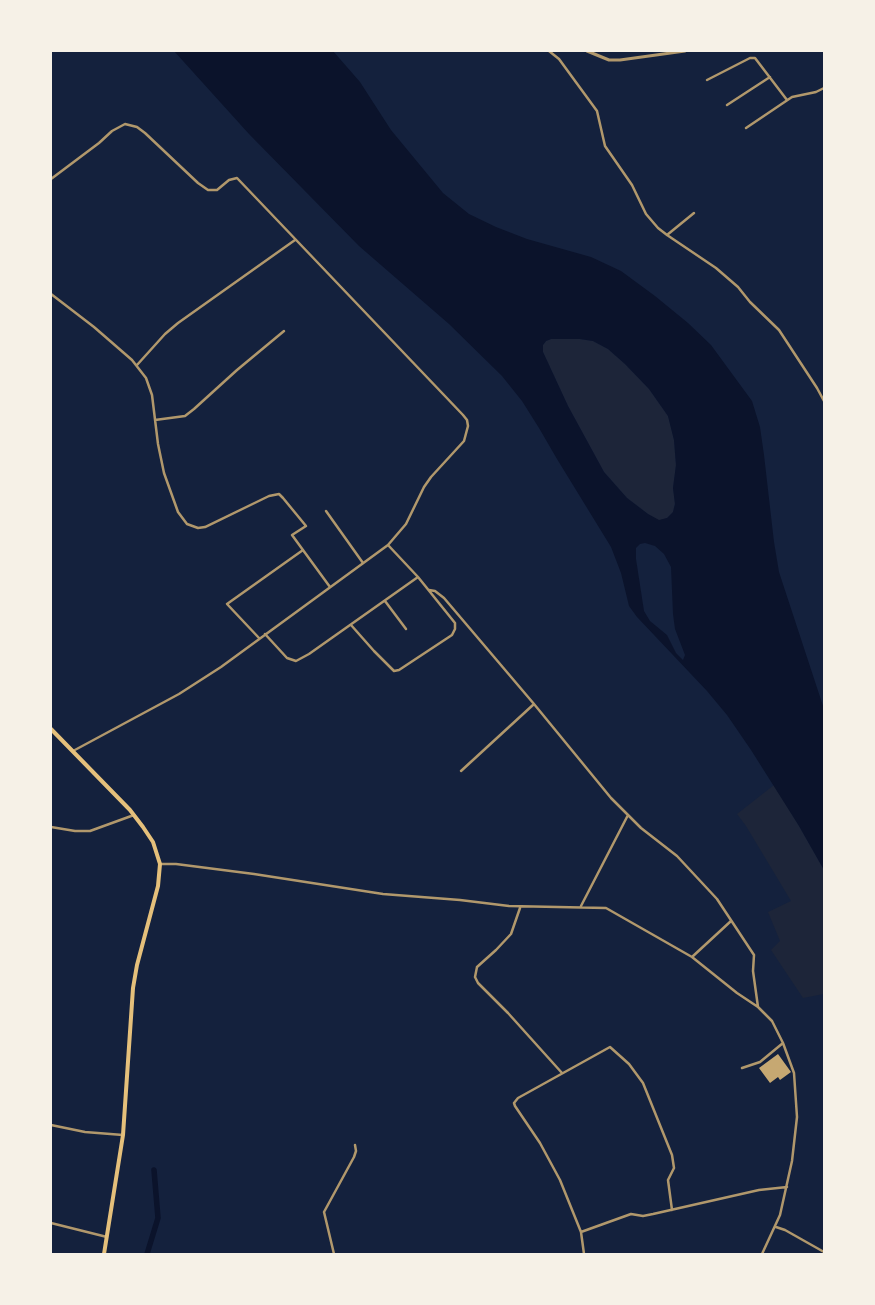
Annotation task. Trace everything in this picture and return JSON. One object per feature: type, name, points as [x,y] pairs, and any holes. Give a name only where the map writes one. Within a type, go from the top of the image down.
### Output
[{"type":"main road","points":[[51,729],[134,815],[153,842],[160,864],[158,886],[137,965],[133,988],[123,1134],[104,1254]]},
{"type":"street","points":[[549,51],[558,59],[592,102],[597,111],[605,146],[632,185],[646,214],[658,228],[731,281],[770,320],[789,344],[824,402]]},
{"type":"street","points":[[587,51],[609,60],[620,60],[685,51]]},
{"type":"street","points":[[707,80],[750,58],[755,58],[787,100]]},
{"type":"street","points":[[727,106],[770,77]]},
{"type":"street","points":[[746,128],[792,97],[816,92],[824,88]]},
{"type":"street","points":[[51,179],[125,124],[131,125],[145,133],[208,190],[217,190],[232,178],[240,181],[467,420],[468,426],[464,441],[431,477],[406,524],[388,545],[221,667],[180,694],[72,751]]},
{"type":"street","points":[[667,235],[694,213]]},
{"type":"street","points":[[137,365],[165,334],[178,323],[295,240]]},
{"type":"street","points":[[51,294],[94,327],[137,365],[146,378],[150,387],[158,444],[170,494],[178,512],[187,524],[198,528],[205,527],[269,496],[278,494],[306,526],[292,535],[330,587]]},
{"type":"street","points":[[155,420],[176,418],[190,412],[284,331]]},
{"type":"street","points":[[326,511],[363,563]]},
{"type":"street","points":[[351,624],[389,667],[394,670],[400,670],[452,635],[455,629],[455,623],[429,590],[388,545]]},
{"type":"street","points":[[259,638],[227,604],[303,550]]},
{"type":"street","points":[[264,634],[287,658],[296,661],[309,654],[418,577]]},
{"type":"street","points":[[429,590],[435,591],[444,598],[611,798],[652,837],[678,856],[717,899],[754,956],[753,971],[758,1007]]},
{"type":"street","points":[[385,600],[406,629]]},
{"type":"street","points":[[461,771],[534,704]]},
{"type":"street","points":[[51,827],[75,831],[90,830],[134,815]]},
{"type":"street","points":[[581,906],[628,815]]},
{"type":"street","points":[[160,864],[176,864],[254,874],[383,894],[520,907],[581,906],[606,908],[692,956],[737,993],[758,1007],[772,1021],[783,1043],[794,1073],[797,1101],[796,1139],[787,1187],[776,1227],[762,1254]]},
{"type":"street","points":[[520,907],[511,934],[477,967],[475,977],[478,983],[562,1073]]},
{"type":"street","points":[[692,956],[731,921]]},
{"type":"street","points":[[742,1068],[760,1062],[783,1043]]},
{"type":"street","points":[[584,1254],[581,1232],[560,1180],[540,1143],[514,1104],[518,1098],[610,1047],[629,1064],[644,1083],[672,1155],[674,1168],[668,1180],[672,1210]]},
{"type":"street","points":[[51,1125],[85,1132],[123,1134]]},
{"type":"street","points":[[334,1254],[324,1212],[354,1157],[355,1145]]},
{"type":"street","points":[[581,1232],[631,1214],[643,1216],[759,1190],[787,1187]]},
{"type":"street","points":[[51,1223],[107,1237]]},
{"type":"street","points":[[776,1227],[824,1252]]},
{"type":"shaded area","points":[[174,51],[333,51],[360,82],[391,130],[443,193],[469,214],[527,239],[591,257],[621,271],[688,323],[711,345],[752,401],[760,427],[779,572],[824,709],[824,870],[799,826],[727,715],[629,606],[621,573],[611,547],[522,401],[502,376],[449,324],[359,246],[249,134]],"holes":[[[551,339],[593,341],[608,349],[649,389],[668,416],[674,440],[676,465],[673,488],[675,504],[673,512],[667,518],[659,520],[648,514],[627,498],[604,472],[568,406],[543,352],[543,345]],[[645,543],[655,546],[664,554],[671,567],[673,614],[675,629],[685,655],[683,660],[676,653],[667,635],[650,621],[644,611],[636,548],[640,544]]]},
{"type":"shaded area","points":[[551,339],[593,341],[608,349],[649,389],[668,416],[674,440],[676,465],[673,488],[675,503],[673,512],[667,518],[659,521],[648,514],[627,498],[604,472],[568,406],[543,352],[543,345]]},
{"type":"shaded area","points":[[774,785],[824,870],[824,994],[803,998],[771,950],[780,941],[768,912],[791,901],[737,814]]},
{"type":"building","points":[[778,1054],[791,1072],[780,1080],[778,1077],[770,1083],[759,1068]]},
{"type":"waterway","points":[[147,1254],[158,1218],[154,1170]]}]
